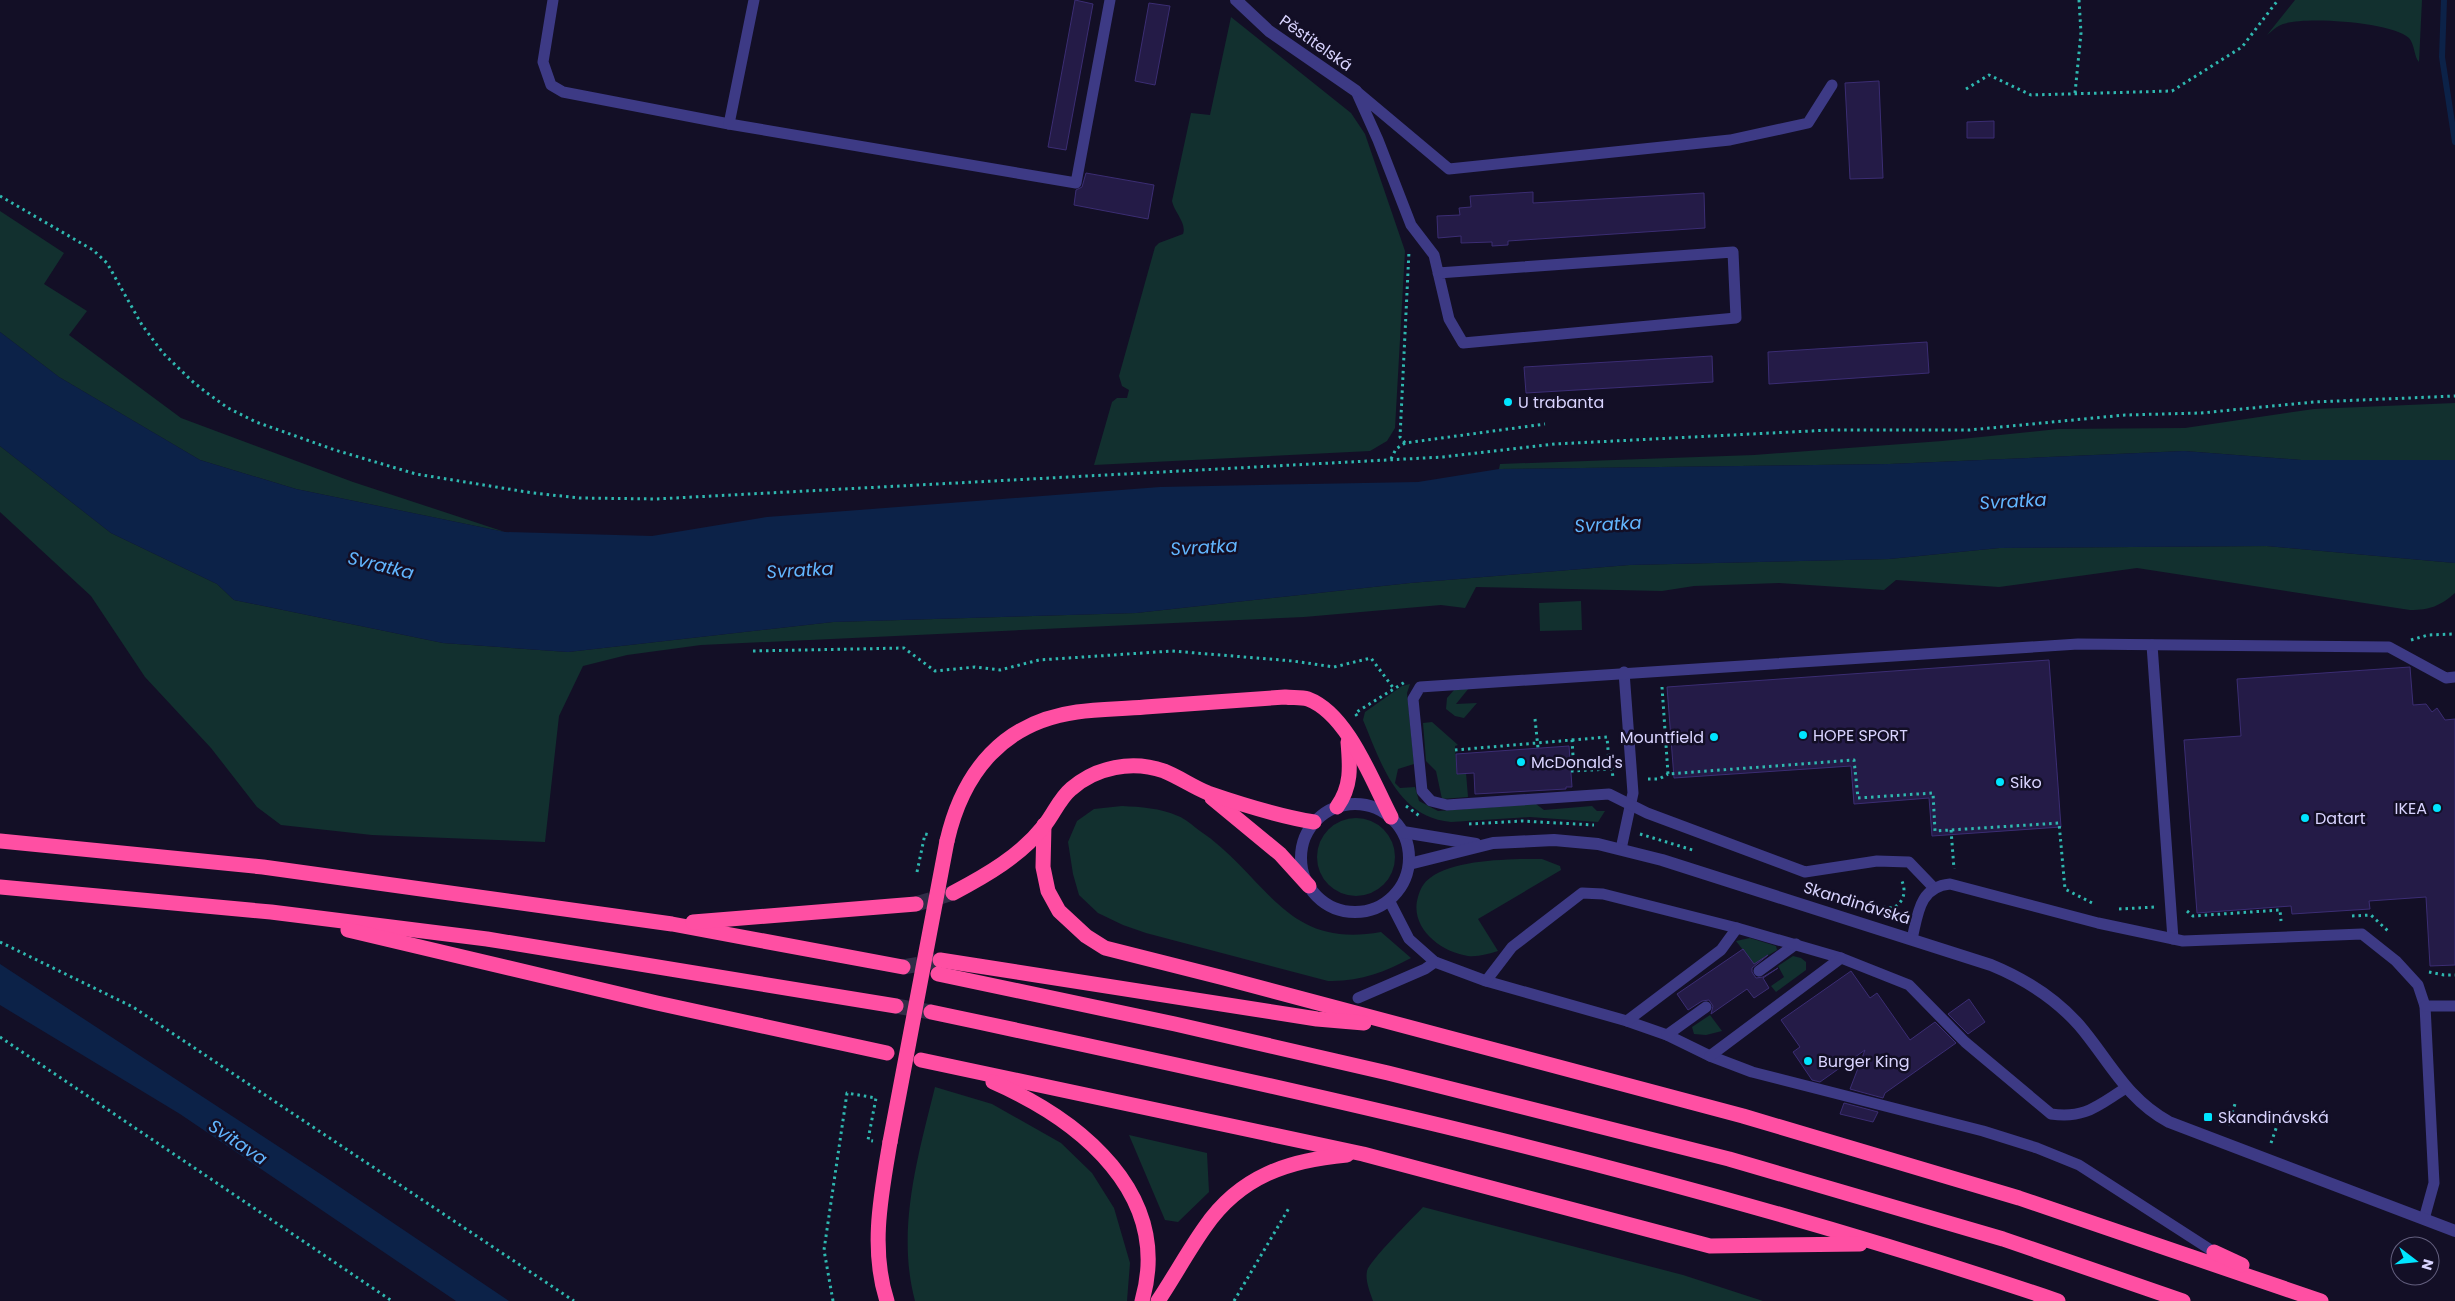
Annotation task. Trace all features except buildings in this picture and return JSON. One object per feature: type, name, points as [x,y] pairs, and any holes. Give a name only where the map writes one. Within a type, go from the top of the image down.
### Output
[{"type":"highway","points":[[887,1301],[880,1265],[879,1206],[947,841],[960,799],[978,767],[1008,738],[1049,718],[1078,712],[1285,697],[1306,699],[1323,707],[1348,735],[1391,817]]},
{"type":"highway","points":[[1337,807],[1346,792],[1350,778],[1348,735]]},
{"type":"highway","points":[[953,893],[1008,860],[1044,825],[1071,789],[1090,776],[1108,769],[1130,765],[1146,766],[1178,777],[1206,792],[1277,816],[1314,822]]},
{"type":"highway","points":[[1206,792],[1280,854],[1309,886]]},
{"type":"highway","points":[[1044,825],[1043,866],[1048,891],[1059,911],[1086,936],[1105,948],[1234,980],[1402,1027],[1743,1116],[2019,1198],[2315,1299]]},
{"type":"highway","points":[[0,842],[263,867],[672,924],[903,967]]},
{"type":"highway","points":[[0,887],[272,912],[486,939],[896,1006]]},
{"type":"highway","points":[[672,924],[916,904]]},
{"type":"highway","points":[[272,912],[657,1003],[887,1054]]},
{"type":"highway","points":[[1402,1027],[1317,1020],[939,967],[1388,1073],[1729,1159],[2003,1239],[2183,1301]]},
{"type":"highway","points":[[930,1012],[1381,1110],[1719,1197],[2058,1301]]},
{"type":"highway","points":[[921,1060],[1364,1154],[1710,1246],[1874,1243]]},
{"type":"highway","points":[[942,1064],[986,1078],[1038,1103],[1088,1141],[1117,1171],[1131,1192],[1142,1216],[1146,1233],[1148,1266],[1142,1301]]},
{"type":"highway","points":[[1158,1301],[1206,1225],[1224,1204],[1247,1185],[1290,1164],[1316,1158],[1364,1154]]},
{"type":"highway","points":[[2214,1252],[2315,1299]]},
{"type":"street","name":"Pěstitelská","points":[[1236,0],[1269,31],[1356,91]]},
{"type":"street","points":[[1351,804],[1379,809],[1391,817],[1407,842],[1409,864],[1398,890],[1389,900],[1375,908],[1361,912],[1346,911],[1325,902],[1309,886],[1303,874],[1302,846],[1306,834],[1314,822],[1337,807],[1351,804]]},
{"type":"street","name":"Skandinávská","points":[[1402,832],[1481,844],[1554,840],[1621,848],[1912,939]]},
{"type":"street","name":"Skandinávská","points":[[1409,864],[1481,844]]},
{"type":"street","points":[[1912,939],[1991,965],[2036,987],[2055,1001],[2078,1024],[2126,1088],[2143,1106],[2169,1122],[2455,1231]]},
{"type":"lane","points":[[553,0],[543,62],[551,86],[562,92],[729,124],[1076,183],[1110,0]]},
{"type":"lane","points":[[729,124],[754,0]]},
{"type":"lane","points":[[1356,91],[1449,169],[1730,140],[1808,123],[1832,85]]},
{"type":"lane","points":[[1356,91],[1378,140],[1411,225],[1434,255],[1438,273],[1449,319],[1463,343],[1736,318],[1733,252],[1438,273]]},
{"type":"lane","points":[[2424,1219],[2434,1183],[2425,1006],[2418,985],[2396,961],[2362,934],[2184,941],[2098,924],[1955,886],[1942,885],[1934,888],[1909,862],[1877,861],[1805,872],[1632,806],[1609,794],[1447,805],[1431,801],[1422,791],[1413,699],[1418,688],[1624,672],[2078,644],[2389,646],[2446,678],[2455,677]]},
{"type":"lane","points":[[2152,645],[2173,939]]},
{"type":"lane","points":[[1621,848],[1624,830],[1632,806],[1633,793],[1624,672]]},
{"type":"lane","name":"Skandinávská","points":[[1912,939],[1921,901],[1934,888]]},
{"type":"lane","points":[[1486,981],[1512,947],[1582,893],[1603,894],[1796,944],[1841,958],[1909,985],[1965,1042],[2052,1114],[2069,1117],[2083,1114],[2126,1088]]},
{"type":"lane","points":[[1389,900],[1409,939],[1435,962],[1486,981],[1667,1034],[1710,1056],[1752,1072],[1983,1131],[2037,1148],[2078,1165],[2214,1252]]},
{"type":"lane","points":[[1627,1021],[1721,950],[1736,928]]},
{"type":"lane","points":[[1759,971],[1796,944]]},
{"type":"lane","points":[[1710,1056],[1841,958]]},
{"type":"lane","points":[[1358,998],[1425,969],[1435,962]]},
{"type":"lane","points":[[2425,1006],[2455,1006]]},
{"type":"lane","points":[[1667,1034],[1706,1007]]},
{"type":"path","points":[[2075,93],[2081,33],[2079,0]]},
{"type":"path","points":[[1966,89],[1989,75],[2031,95],[2172,91],[2242,48],[2278,0]]},
{"type":"path","points":[[0,196],[93,250],[107,263],[142,325],[163,353],[192,381],[228,408],[256,422],[319,445],[425,475],[533,493],[580,498],[656,499],[1468,455],[1555,444],[1830,430],[1970,430],[2125,415],[2201,413],[2314,402],[2455,396]]},
{"type":"path","points":[[1405,443],[1400,437],[1410,255],[1408,248]]},
{"type":"path","points":[[1391,459],[1396,449],[1405,443],[1545,424]]},
{"type":"path","points":[[2389,646],[2428,635],[2455,634]]},
{"type":"path","points":[[753,651],[904,648],[935,671],[975,667],[1000,670],[1039,660],[1172,651],[1293,662],[1334,668],[1370,658],[1394,689]]},
{"type":"path","points":[[1661,670],[1668,774],[1854,760],[1858,798],[1933,793],[1935,831],[2059,823],[2065,889],[2097,905]]},
{"type":"path","points":[[1360,722],[1355,714],[1394,689],[1407,682],[1418,688]]},
{"type":"path","points":[[1535,719],[1538,745]]},
{"type":"path","points":[[1455,750],[1538,745],[1607,737],[1609,762],[1612,769]]},
{"type":"path","points":[[1572,740],[1574,771]]},
{"type":"path","points":[[1404,804],[1424,819]]},
{"type":"path","points":[[1466,824],[1578,822],[1624,830],[1702,852]]},
{"type":"path","points":[[1951,830],[1955,886]]},
{"type":"path","points":[[917,872],[925,834]]},
{"type":"path","points":[[1809,886],[1870,906],[1893,908],[1899,904],[1905,890],[1901,879],[1896,875]]},
{"type":"path","points":[[2114,910],[2180,905],[2192,916],[2280,910],[2281,921],[2290,920]]},
{"type":"path","points":[[2344,917],[2371,915],[2391,934]]},
{"type":"path","points":[[0,942],[133,1007],[574,1301]]},
{"type":"path","points":[[2423,966],[2429,973],[2455,975]]},
{"type":"path","points":[[0,1036],[392,1301]]},
{"type":"path","points":[[833,1301],[824,1250],[847,1093],[876,1098],[868,1140]]},
{"type":"path","points":[[2228,1124],[2236,1101]]},
{"type":"path","points":[[1234,1301],[1288,1208]]},
{"type":"green space","points":[[2295,0],[2422,0],[2419,62],[2409,38],[2400,32],[2367,24],[2328,21],[2294,22],[2281,25],[2267,35]]},
{"type":"green space","points":[[1231,17],[1351,113],[1365,134],[1405,251],[1395,428],[1387,441],[1370,451],[1094,465],[1112,402],[1117,398],[1127,398],[1129,390],[1122,386],[1119,376],[1155,247],[1159,243],[1183,234],[1182,222],[1172,201],[1191,113],[1210,115]]},
{"type":"green space","points":[[0,211],[64,253],[44,284],[87,311],[69,335],[181,418],[353,482],[505,532],[296,489],[200,460],[59,377],[0,332]]},
{"type":"green space","points":[[2455,403],[2455,460],[2301,460],[2184,451],[1890,464],[1499,469],[1500,464],[1754,455],[1942,441],[2058,429],[2185,428],[2314,409]]},
{"type":"green space","points":[[0,446],[111,533],[217,584],[234,600],[443,643],[568,652],[833,622],[1136,613],[1410,583],[1629,565],[1889,559],[1999,548],[2267,546],[2455,563],[2455,593],[2434,606],[2410,610],[2137,568],[1999,587],[1896,580],[1884,590],[1779,583],[1694,586],[1662,591],[1476,587],[1465,608],[1441,605],[1304,617],[701,645],[627,655],[583,666],[559,716],[545,842],[372,835],[281,825],[257,807],[211,748],[145,677],[91,596],[0,512]]},
{"type":"green space","points":[[1581,601],[1582,630],[1540,631],[1539,603]]},
{"type":"green space","points":[[1410,684],[1407,693],[1414,764],[1398,769],[1395,783],[1400,788],[1415,787],[1419,801],[1438,811],[1536,804],[1544,810],[1592,806],[1597,811],[1605,811],[1598,822],[1530,817],[1451,822],[1432,818],[1417,810],[1404,799],[1385,770],[1363,720],[1365,712],[1402,686]]},
{"type":"green space","points":[[1469,688],[1456,704],[1477,703],[1464,718],[1455,716],[1446,709],[1447,698],[1454,690]]},
{"type":"green space","points":[[1432,722],[1458,745],[1455,746],[1457,774],[1466,773],[1468,797],[1442,799],[1436,771],[1426,761],[1423,723]]},
{"type":"green space","points":[[1122,806],[1143,807],[1171,813],[1184,819],[1223,849],[1279,905],[1299,920],[1321,930],[1348,935],[1381,932],[1411,958],[1391,968],[1361,978],[1328,981],[1146,933],[1098,913],[1079,895],[1073,874],[1068,842],[1077,821],[1094,809]]},
{"type":"green space","points":[[1348,818],[1364,818],[1378,824],[1389,835],[1395,849],[1395,865],[1389,879],[1378,890],[1364,896],[1348,896],[1334,890],[1323,879],[1317,865],[1317,849],[1323,835],[1334,824]]},
{"type":"green space","points":[[1542,859],[1560,866],[1561,870],[1478,919],[1498,951],[1476,956],[1457,954],[1438,943],[1422,928],[1416,908],[1422,886],[1430,878],[1454,867],[1484,861]]},
{"type":"green space","points":[[1750,938],[1776,946],[1777,950],[1754,964],[1736,941]]},
{"type":"green space","points":[[1793,956],[1801,958],[1806,962],[1806,970],[1776,992],[1771,986],[1784,977],[1778,966]]},
{"type":"green space","points":[[1710,1015],[1722,1031],[1706,1035],[1694,1034],[1692,1027]]},
{"type":"green space","points":[[935,1087],[992,1104],[1061,1143],[1092,1173],[1114,1208],[1130,1263],[1127,1301],[915,1301],[910,1274],[908,1220],[916,1166]]},
{"type":"green space","points":[[1129,1135],[1207,1153],[1209,1192],[1178,1222],[1165,1220]]},
{"type":"green space","points":[[1423,1207],[1683,1275],[1763,1301],[1373,1301],[1368,1286],[1367,1271],[1383,1249]]},
{"type":"water","name":"Svratka","points":[[0,332],[59,377],[200,460],[296,489],[505,532],[652,536],[767,517],[1160,487],[1418,482],[1499,469],[1890,464],[2184,451],[2301,460],[2455,460],[2455,563],[2267,546],[1999,548],[1889,559],[1629,565],[1410,583],[1136,613],[833,622],[568,652],[443,643],[234,600],[217,584],[111,533],[0,446]]},
{"type":"water","name":"Svitava","points":[[0,964],[325,1177],[509,1301],[456,1301],[180,1114],[0,1005]]},
{"type":"waterway","points":[[2444,0],[2442,57],[2455,142]]},
{"type":"tunnel","points":[[916,904],[953,893]]},
{"type":"tunnel","points":[[903,967],[936,961]]},
{"type":"tunnel","points":[[896,1006],[931,1012]]},
{"type":"place","name":"U trabanta","points":[[1508,402]]},
{"type":"place","name":"HOPE SPORT","points":[[1803,735]]},
{"type":"place","name":"Mountfield","points":[[1714,737]]},
{"type":"place","name":"McDonald's","points":[[1521,762]]},
{"type":"place","name":"Siko","points":[[2000,782]]},
{"type":"place","name":"IKEA","points":[[2437,808]]},
{"type":"place","name":"Datart","points":[[2305,818]]},
{"type":"place","name":"Burger King","points":[[1808,1061]]},
{"type":"place","name":"Skandinávská","points":[[2208,1117]]}]
